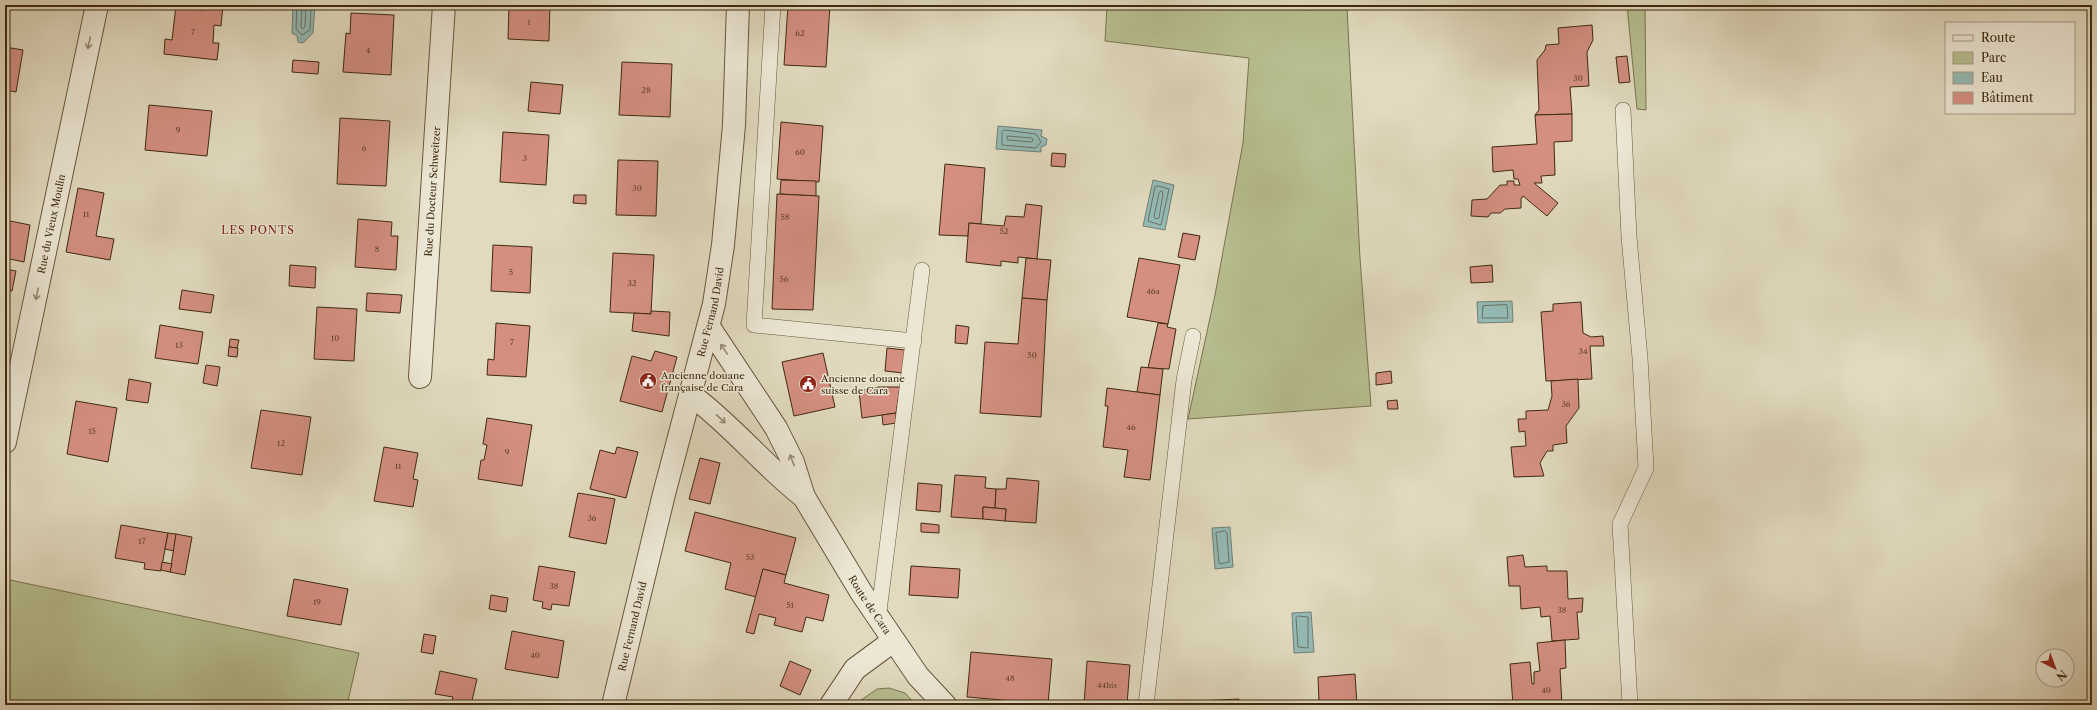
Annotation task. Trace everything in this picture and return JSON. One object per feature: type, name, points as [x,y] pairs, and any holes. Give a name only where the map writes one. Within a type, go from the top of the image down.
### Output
[{"type":"street","name":"Rue du Vieux Moulin","points":[[5,442],[97,5]]},
{"type":"street","name":"Rue du Docteur Schweitzer","points":[[420,377],[444,5]]},
{"type":"street","name":"Rue Fernand David","points":[[613,705],[664,494],[709,327],[723,245],[734,125],[738,5]]},
{"type":"street","name":"Route de Cara","points":[[709,327],[765,409],[782,438],[793,462],[804,497],[878,619],[918,676],[945,705]]},
{"type":"street","name":"Route de Cara","points":[[691,395],[718,415],[772,470],[804,497]]},
{"type":"street","points":[[831,705],[855,669],[894,641]]},
{"type":"lane","points":[[773,5],[754,324],[914,341]]},
{"type":"lane","points":[[1623,110],[1629,237],[1640,358],[1646,468],[1620,524],[1630,705]]},
{"type":"lane","points":[[878,619],[922,270]]},
{"type":"lane","points":[[1146,705],[1184,380],[1193,336]]},
{"type":"green space","points":[[1107,5],[1307,5],[1307,10],[1347,8],[1360,258],[1371,406],[1188,419],[1215,295],[1243,143],[1249,58],[1105,41]]},
{"type":"green space","points":[[1627,5],[1645,5],[1646,110],[1637,109]]},
{"type":"green space","points":[[5,579],[359,653],[347,705],[5,705]]},
{"type":"green space","points":[[889,688],[905,693],[916,705],[854,705],[877,689]]},
{"type":"water","points":[[293,5],[315,5],[313,33],[303,43],[298,42],[297,36],[292,33]]},
{"type":"water","points":[[998,126],[1042,130],[1041,136],[1047,139],[1046,145],[1041,147],[1041,152],[996,149]]},
{"type":"water","points":[[1153,180],[1174,185],[1165,230],[1143,226]]},
{"type":"water","points":[[1512,301],[1513,322],[1478,323],[1477,302]]},
{"type":"water","points":[[1230,527],[1233,567],[1215,569],[1212,528]]},
{"type":"water","points":[[1311,612],[1314,652],[1294,653],[1292,613]]},
{"type":"building","points":[[176,5],[194,5],[194,9],[202,10],[202,5],[223,5],[221,26],[214,25],[213,43],[219,43],[217,60],[164,54],[165,39],[172,40]]},
{"type":"building","points":[[509,5],[550,5],[549,41],[508,39]]},
{"type":"building","points":[[620,5],[666,5],[665,8]]},
{"type":"building","points":[[788,5],[830,5],[826,67],[784,65]]},
{"type":"building","points":[[351,13],[394,15],[391,75],[343,72],[346,33],[350,34]]},
{"type":"building","points":[[1592,25],[1593,40],[1587,52],[1589,86],[1570,87],[1572,114],[1535,115],[1539,110],[1537,60],[1545,50],[1546,45],[1559,44],[1558,28]]},
{"type":"building","points":[[5,47],[23,50],[16,92],[5,90]]},
{"type":"building","points":[[1627,56],[1630,82],[1619,83],[1616,57]]},
{"type":"building","points":[[293,60],[319,62],[318,74],[292,72]]},
{"type":"building","points":[[622,62],[672,64],[670,117],[619,115]]},
{"type":"building","points":[[531,82],[563,85],[560,114],[528,111]]},
{"type":"building","points":[[149,105],[212,111],[207,156],[145,150]]},
{"type":"building","points":[[1572,114],[1572,141],[1554,142],[1555,175],[1541,176],[1542,183],[1534,183],[1558,203],[1547,216],[1523,196],[1521,199],[1521,208],[1505,209],[1500,213],[1491,213],[1488,217],[1471,216],[1472,200],[1487,199],[1500,185],[1507,185],[1507,181],[1514,181],[1514,185],[1520,185],[1518,179],[1514,179],[1513,170],[1493,172],[1492,147],[1537,144],[1535,115]]},
{"type":"building","points":[[340,118],[390,121],[386,186],[337,184]]},
{"type":"building","points":[[781,122],[823,126],[819,182],[777,179]]},
{"type":"building","points":[[503,132],[549,135],[546,185],[500,182]]},
{"type":"building","points":[[1052,153],[1066,154],[1065,167],[1051,166]]},
{"type":"building","points":[[618,160],[658,161],[656,216],[616,215]]},
{"type":"building","points":[[945,164],[985,168],[981,224],[969,223],[968,236],[939,235]]},
{"type":"building","points":[[781,180],[816,181],[816,196],[780,194]]},
{"type":"building","points":[[78,188],[104,193],[96,236],[114,239],[110,260],[66,252]]},
{"type":"building","points":[[777,194],[819,196],[813,310],[772,309]]},
{"type":"building","points":[[574,195],[586,195],[586,204],[573,203]]},
{"type":"building","points":[[1026,204],[1042,206],[1037,259],[1018,257],[1018,263],[1001,261],[1001,266],[966,262],[969,223],[1004,226],[1006,216],[1024,217]]},
{"type":"building","points":[[358,219],[392,222],[391,236],[398,236],[396,270],[355,267]]},
{"type":"building","points":[[5,220],[30,225],[24,262],[5,258]]},
{"type":"building","points":[[1183,233],[1200,236],[1195,260],[1178,257]]},
{"type":"building","points":[[493,245],[532,247],[530,293],[491,291]]},
{"type":"building","points":[[613,253],[654,255],[651,314],[610,312]]},
{"type":"building","points":[[1026,258],[1051,260],[1047,300],[1022,298]]},
{"type":"building","points":[[1139,258],[1180,265],[1168,324],[1127,317]]},
{"type":"building","points":[[290,265],[316,267],[315,288],[289,286]]},
{"type":"building","points":[[1492,265],[1493,282],[1471,283],[1470,267]]},
{"type":"building","points":[[5,269],[16,271],[12,291],[5,290]]},
{"type":"building","points":[[182,290],[214,295],[211,313],[179,309]]},
{"type":"building","points":[[367,293],[402,295],[400,313],[366,311]]},
{"type":"building","points":[[1022,298],[1047,300],[1041,417],[980,413],[985,342],[1018,344]]},
{"type":"building","points":[[1581,302],[1583,333],[1591,337],[1603,336],[1604,346],[1590,346],[1592,379],[1546,381],[1541,312],[1553,311],[1553,304]]},
{"type":"building","points":[[317,307],[357,309],[354,361],[314,359]]},
{"type":"building","points":[[651,311],[670,312],[669,336],[632,331],[634,313],[651,314]]},
{"type":"building","points":[[496,323],[530,326],[526,377],[487,375],[488,359],[494,360]]},
{"type":"building","points":[[1158,323],[1168,324],[1167,327],[1176,329],[1169,369],[1148,368]]},
{"type":"building","points":[[160,325],[203,332],[198,364],[155,358]]},
{"type":"building","points":[[956,325],[969,327],[967,344],[955,343]]},
{"type":"building","points":[[230,339],[239,340],[237,348],[229,347]]},
{"type":"building","points":[[229,347],[238,348],[237,357],[228,356]]},
{"type":"building","points":[[887,348],[905,350],[903,373],[885,371]]},
{"type":"building","name":"Ancienne douane française de Cara","points":[[655,351],[677,357],[662,412],[620,401],[632,356],[651,361]]},
{"type":"building","name":"Ancienne douane suisse de Cara","points":[[823,353],[835,407],[794,416],[782,362]]},
{"type":"building","points":[[206,365],[220,367],[217,386],[203,383]]},
{"type":"building","points":[[1141,367],[1163,369],[1160,395],[1137,392]]},
{"type":"building","points":[[1391,371],[1392,383],[1376,385],[1376,373]]},
{"type":"building","points":[[129,379],[151,383],[148,403],[126,400]]},
{"type":"building","points":[[1578,379],[1579,408],[1566,426],[1567,443],[1553,445],[1553,451],[1547,451],[1540,463],[1544,476],[1514,477],[1511,447],[1526,446],[1525,431],[1519,432],[1518,419],[1526,419],[1526,411],[1548,410],[1552,396],[1551,381]]},
{"type":"building","points":[[879,387],[900,387],[896,413],[862,418],[859,391]]},
{"type":"building","points":[[1107,388],[1160,395],[1150,480],[1124,477],[1128,450],[1103,447],[1108,406],[1105,406]]},
{"type":"building","points":[[1397,400],[1398,409],[1388,409],[1387,401]]},
{"type":"building","points":[[76,401],[117,408],[108,462],[67,454]]},
{"type":"building","points":[[261,410],[311,417],[302,475],[251,468]]},
{"type":"building","points":[[896,413],[896,423],[883,425],[882,415]]},
{"type":"building","points":[[487,418],[532,425],[522,486],[478,479],[481,460],[484,460],[487,445],[483,444]]},
{"type":"building","points":[[384,447],[418,453],[413,479],[418,480],[413,507],[374,501]]},
{"type":"building","points":[[617,447],[638,452],[626,498],[590,489],[600,450],[615,454]]},
{"type":"building","points":[[700,458],[720,463],[710,504],[689,499]]},
{"type":"building","points":[[955,475],[986,477],[985,488],[996,489],[995,508],[983,507],[983,519],[951,517]]},
{"type":"building","points":[[1007,478],[1039,481],[1036,523],[1005,521],[1006,509],[995,508],[996,489],[1006,489]]},
{"type":"building","points":[[918,483],[942,485],[940,512],[916,510]]},
{"type":"building","points":[[578,493],[615,499],[606,544],[569,537]]},
{"type":"building","points":[[983,507],[1006,509],[1005,521],[983,519]]},
{"type":"building","points":[[695,512],[796,538],[786,575],[763,569],[756,597],[725,589],[731,563],[685,551]]},
{"type":"building","points":[[921,523],[939,525],[939,533],[921,532]]},
{"type":"building","points":[[121,525],[168,533],[161,571],[144,569],[145,563],[115,558]]},
{"type":"building","points":[[168,533],[176,534],[174,551],[165,549]]},
{"type":"building","points":[[176,534],[192,537],[185,575],[170,572]]},
{"type":"building","points":[[1523,555],[1525,567],[1547,566],[1547,571],[1567,571],[1568,599],[1583,598],[1582,612],[1577,612],[1579,639],[1552,641],[1550,616],[1541,617],[1540,607],[1521,609],[1520,586],[1509,586],[1507,557]]},
{"type":"building","points":[[162,562],[172,564],[170,572],[161,570]]},
{"type":"building","points":[[539,566],[575,572],[569,606],[552,604],[551,610],[542,608],[543,602],[533,600]]},
{"type":"building","points":[[911,566],[960,569],[958,598],[909,595]]},
{"type":"building","points":[[763,569],[786,575],[784,583],[829,595],[823,621],[806,617],[802,632],[774,625],[776,618],[759,614],[754,634],[746,632]]},
{"type":"building","points":[[294,579],[348,589],[341,625],[287,616]]},
{"type":"building","points":[[491,595],[508,598],[506,612],[489,609]]},
{"type":"building","points":[[512,631],[564,641],[558,678],[505,669]]},
{"type":"building","points":[[424,634],[436,636],[433,654],[421,652]]},
{"type":"building","points":[[1565,640],[1566,668],[1560,669],[1562,705],[1513,705],[1510,664],[1530,662],[1532,684],[1534,684],[1534,672],[1540,671],[1537,643]]},
{"type":"building","points":[[971,652],[1052,659],[1048,704],[967,697]]},
{"type":"building","points":[[790,661],[811,670],[800,695],[780,686]]},
{"type":"building","points":[[1087,661],[1130,665],[1127,705],[1084,705]]},
{"type":"building","points":[[440,671],[477,679],[471,705],[451,705],[453,697],[435,694]]},
{"type":"building","points":[[1355,674],[1357,705],[1285,705],[1285,703],[1319,701],[1318,677]]},
{"type":"building","points":[[1239,699],[1239,705],[1199,705],[1199,701]]},
{"type":"place","name":"Ancienne douane française de Cara","points":[[648,381]]},
{"type":"place","name":"Ancienne douane suisse de Cara","points":[[808,384]]},
{"type":"district","name":"LES PONTS","points":[[258,230]]}]
